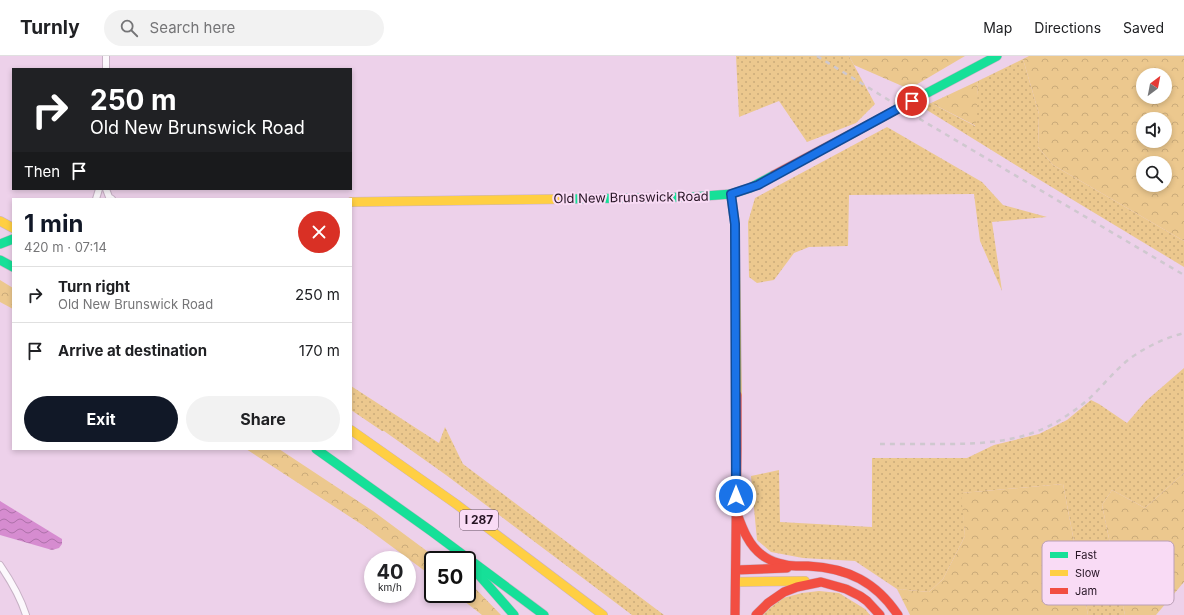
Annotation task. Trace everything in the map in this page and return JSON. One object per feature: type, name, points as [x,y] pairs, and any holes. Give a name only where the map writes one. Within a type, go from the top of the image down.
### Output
[{"type":"main road","name":"Old New Brunswick Road","points":[[352,202],[731,194],[758,185],[997,56]]},
{"type":"main road","points":[[731,194],[735,224],[735,615]]},
{"type":"main road","points":[[0,221],[12,227]]},
{"type":"main road","points":[[0,244],[12,239]]},
{"type":"main road","points":[[0,260],[12,267]]},
{"type":"main road","name":"I 287","points":[[352,431],[456,504],[603,615]]},
{"type":"main road","name":"I 287","points":[[317,450],[384,496],[544,615]]},
{"type":"main road","points":[[736,511],[746,536],[761,554],[771,560],[792,566],[825,567],[837,569],[854,576],[879,591],[893,606],[898,615]]},
{"type":"main road","points":[[454,547],[457,551]]},
{"type":"main road","points":[[736,570],[788,568],[792,566]]},
{"type":"main road","points":[[476,572],[514,615]]},
{"type":"main road","points":[[736,582],[821,582],[846,589],[860,596],[880,615]]},
{"type":"main road","points":[[756,615],[768,603],[784,592],[821,582]]},
{"type":"street","points":[[106,56],[106,68]]},
{"type":"street","points":[[0,565],[18,593],[26,615]]},
{"type":"green space","points":[[736,56],[849,56],[875,104],[856,123],[807,142],[779,101],[739,117]]},
{"type":"green space","points":[[849,56],[965,56],[909,89],[854,65]]},
{"type":"green space","points":[[1029,56],[1184,56],[1184,241],[1053,165],[1038,147],[1039,114],[1023,59]]},
{"type":"green space","points":[[1023,59],[1039,114],[1038,147],[1053,165],[1184,241],[1184,267],[922,107],[931,103],[975,126],[978,81]]},
{"type":"green space","points":[[978,81],[976,126],[931,103]]},
{"type":"green space","points":[[887,127],[982,182],[1003,205],[1047,217],[992,222],[1002,291],[980,241],[974,194],[849,195],[848,246],[809,247],[794,253],[774,280],[757,283],[749,277],[748,222],[755,198]]},
{"type":"green space","points":[[0,280],[12,287],[12,308],[0,302]]},
{"type":"green space","points":[[1184,368],[1184,473],[1145,508],[1112,490],[1102,505],[1110,541],[1074,541],[1063,484],[962,493],[965,536],[943,579],[929,592],[897,589],[855,561],[803,558],[771,552],[757,540],[751,476],[779,470],[780,522],[872,527],[872,458],[967,458],[994,445],[1039,434],[1067,420],[1091,400],[1127,423],[1146,401]]},
{"type":"green space","points":[[352,387],[439,443],[445,427],[463,464],[664,615],[632,615],[446,475],[352,411]]},
{"type":"green space","points":[[248,450],[281,450],[373,511],[427,551],[424,551],[424,570],[416,564],[416,551],[398,551],[364,526]]},
{"type":"green space","points":[[1184,473],[1184,582],[1174,594],[1174,541],[1110,541],[1102,505],[1112,490],[1145,508]]},
{"type":"green space","points":[[1063,484],[1074,541],[1042,541],[1042,605],[1086,605],[1088,615],[910,615],[897,589],[929,592],[943,579],[965,536],[961,493]]},
{"type":"green space","points":[[476,589],[501,615],[482,615],[467,603],[476,603]]},
{"type":"green space","points":[[819,591],[839,593],[865,609],[870,615],[761,615],[783,598],[802,593]]},
{"type":"green space","points":[[1086,605],[1123,605],[1125,615],[1088,615]]},
{"type":"green space","points":[[1123,605],[1164,605],[1156,615],[1125,615]]},
{"type":"water","points":[[0,501],[62,539],[62,544],[59,548],[52,550],[0,535]]},
{"type":"railway","points":[[817,56],[913,115],[1184,275]]},
{"type":"railway","points":[[880,444],[958,444],[1008,440],[1023,436],[1054,423],[1069,414],[1095,393],[1127,361],[1144,349],[1170,337],[1184,333]]},
{"type":"traffic: fast","points":[[912,101],[997,56]]},
{"type":"traffic: fast","points":[[568,199],[692,197],[731,194],[750,188],[774,175]]},
{"type":"traffic: fast","points":[[0,244],[12,239]]},
{"type":"traffic: fast","points":[[0,260],[12,266]]},
{"type":"traffic: fast","points":[[317,450],[431,531],[544,615]]},
{"type":"traffic: fast","points":[[476,572],[514,615]]},
{"type":"traffic: slow","points":[[731,194],[735,224],[737,395]]},
{"type":"traffic: slow","points":[[352,202],[568,199]]},
{"type":"traffic: slow","points":[[0,221],[12,227]]},
{"type":"traffic: slow","points":[[352,431],[456,504],[603,615]]},
{"type":"traffic: slow","points":[[736,582],[805,581]]},
{"type":"traffic: jam","points":[[894,111],[912,101]]},
{"type":"traffic: jam","points":[[774,175],[894,111]]},
{"type":"traffic: jam","points":[[735,615],[737,395]]},
{"type":"traffic: jam","points":[[736,511],[749,541],[757,551],[766,557],[774,562],[787,565],[822,567],[836,570],[860,579],[880,594],[898,615]]},
{"type":"traffic: jam","points":[[736,570],[787,568]]},
{"type":"traffic: jam","points":[[756,615],[768,603],[784,592],[797,587],[821,582],[846,589],[860,596],[880,615]]},
{"type":"route","points":[[736,496],[735,224],[731,194],[758,185],[912,101]]}]
